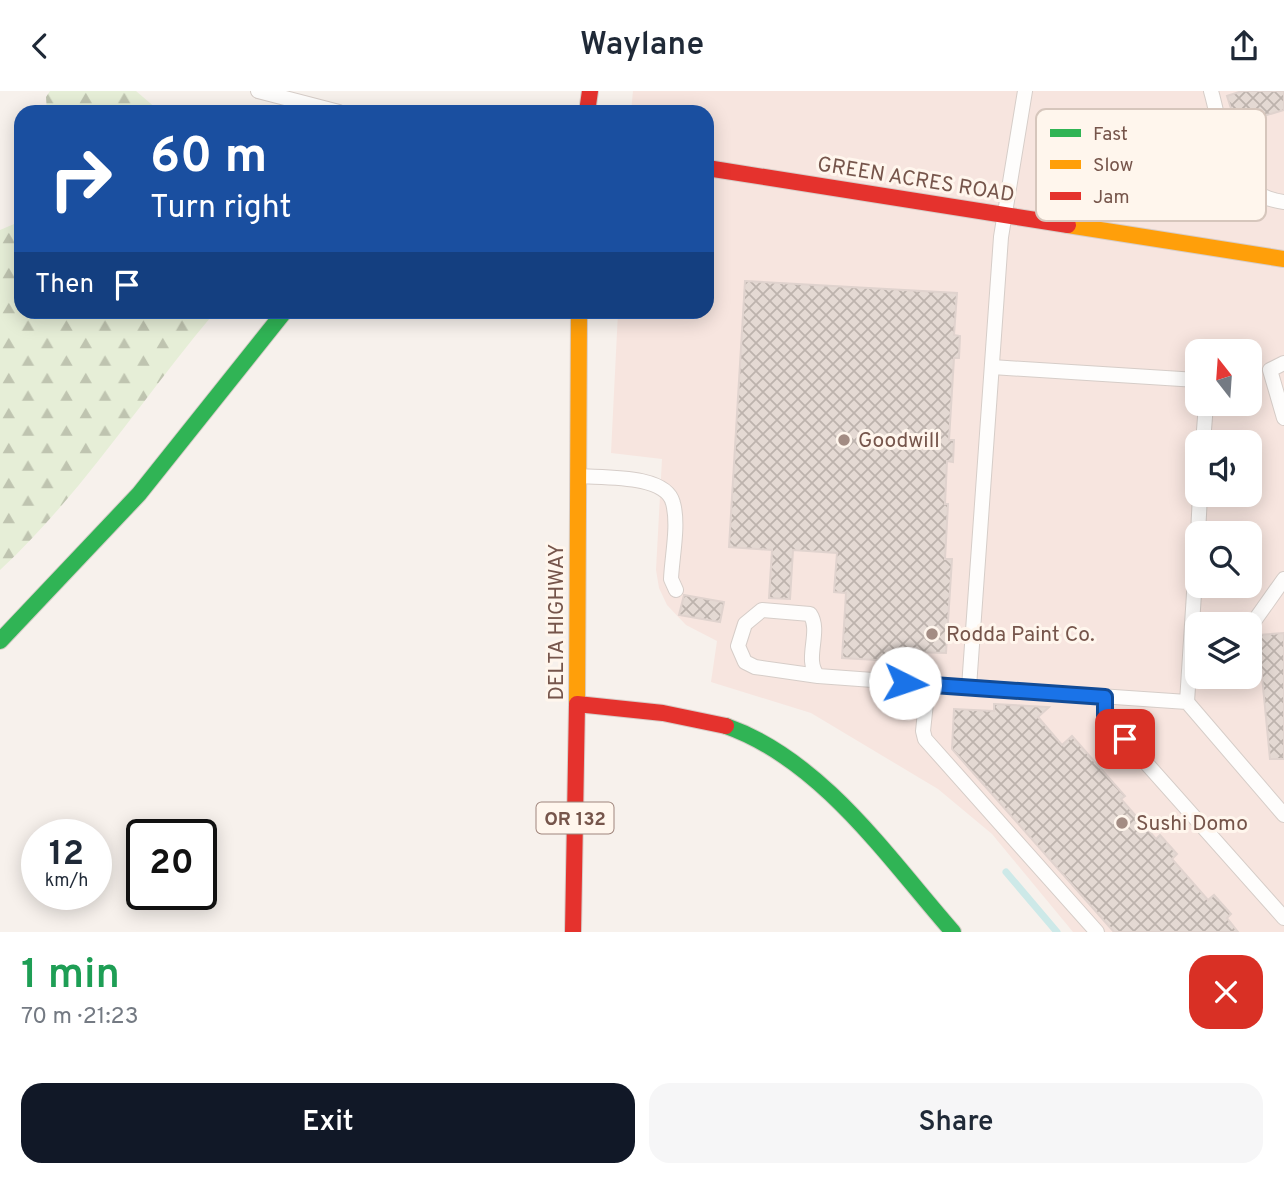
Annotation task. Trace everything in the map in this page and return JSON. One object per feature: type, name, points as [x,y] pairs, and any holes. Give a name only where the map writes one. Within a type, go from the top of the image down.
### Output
[{"type":"main road","name":"GREEN ACRES ROAD","points":[[714,169],[1036,220]]},
{"type":"main road","name":"GREEN ACRES ROAD","points":[[1041,221],[1284,259]]},
{"type":"main road","points":[[0,641],[139,494],[279,319]]},
{"type":"main road","name":"DELTA HIGHWAY","points":[[573,932],[579,319]]},
{"type":"main road","points":[[577,704],[642,710],[710,721],[748,734],[774,749],[816,784],[953,932]]},
{"type":"lane","points":[[258,91],[312,105]]},
{"type":"lane","points":[[969,687],[1003,215],[1024,91]]},
{"type":"lane","points":[[1211,91],[1217,109]]},
{"type":"lane","points":[[1266,198],[1284,202]]},
{"type":"lane","points":[[1284,363],[1270,370],[1284,418]]},
{"type":"lane","points":[[992,367],[1185,379]]},
{"type":"lane","points":[[577,476],[644,481],[666,491],[674,504],[671,579],[676,590]]},
{"type":"lane","points":[[1261,612],[1284,579]]},
{"type":"lane","points":[[818,676],[813,668],[815,625],[810,614],[762,610],[748,620],[738,642],[745,662],[755,667],[818,676],[1187,702],[1284,815]]},
{"type":"lane","points":[[928,684],[923,731],[925,739],[1097,932]]},
{"type":"lane","points":[[1187,702],[1188,689]]},
{"type":"lane","points":[[1105,697],[1107,719],[1284,918]]},
{"type":"shaded area","points":[[633,91],[1284,91],[1284,932],[1073,932],[992,834],[938,789],[811,713],[711,682],[717,641],[686,625],[667,605],[659,588],[656,570],[662,459],[611,453],[618,319],[714,319],[714,105],[632,105]]},
{"type":"green space","points":[[50,91],[136,91],[152,105],[47,105],[46,97]]},
{"type":"green space","points":[[14,224],[14,319],[209,319],[58,510],[0,570],[0,230]]},
{"type":"building","points":[[1242,91],[1284,91],[1284,110],[1266,115],[1266,109],[1231,109],[1227,96]]},
{"type":"building","name":"Goodwill","points":[[745,281],[957,293],[954,335],[960,336],[959,358],[954,358],[949,440],[954,440],[953,462],[947,461],[945,504],[948,504],[945,559],[952,559],[946,653],[913,652],[912,662],[842,658],[846,593],[834,592],[837,553],[793,550],[790,599],[769,598],[772,550],[729,547]]},
{"type":"building","points":[[684,595],[724,602],[720,622],[679,615]]},
{"type":"building","points":[[1284,633],[1284,759],[1270,759],[1262,676],[1262,635]]},
{"type":"building","points":[[994,704],[1049,707],[1038,717],[1062,745],[1072,736],[1125,796],[1121,799],[1156,839],[1160,835],[1177,854],[1172,859],[1208,900],[1214,895],[1231,914],[1227,918],[1238,932],[1114,932],[952,749],[954,709],[994,711]]},
{"type":"waterway","points":[[1006,872],[1057,932]]},
{"type":"traffic: fast","points":[[0,641],[139,494],[279,319]]},
{"type":"traffic: fast","points":[[726,726],[761,742],[793,762],[823,787],[878,843],[953,932]]},
{"type":"traffic: slow","points":[[1068,225],[1284,259]]},
{"type":"traffic: slow","points":[[577,704],[579,319]]},
{"type":"traffic: jam","points":[[588,105],[590,91]]},
{"type":"traffic: jam","points":[[714,169],[1036,220]]},
{"type":"traffic: jam","points":[[1043,221],[1068,225]]},
{"type":"traffic: jam","points":[[573,932],[577,704],[663,713],[726,726]]},
{"type":"place","name":"Goodwill","points":[[844,440]]},
{"type":"place","name":"Rodda Paint Co.","points":[[932,634]]},
{"type":"place","name":"Sushi Domo","points":[[1122,823]]},
{"type":"route","points":[[905,683],[1105,697],[1105,716],[1125,739]]}]
